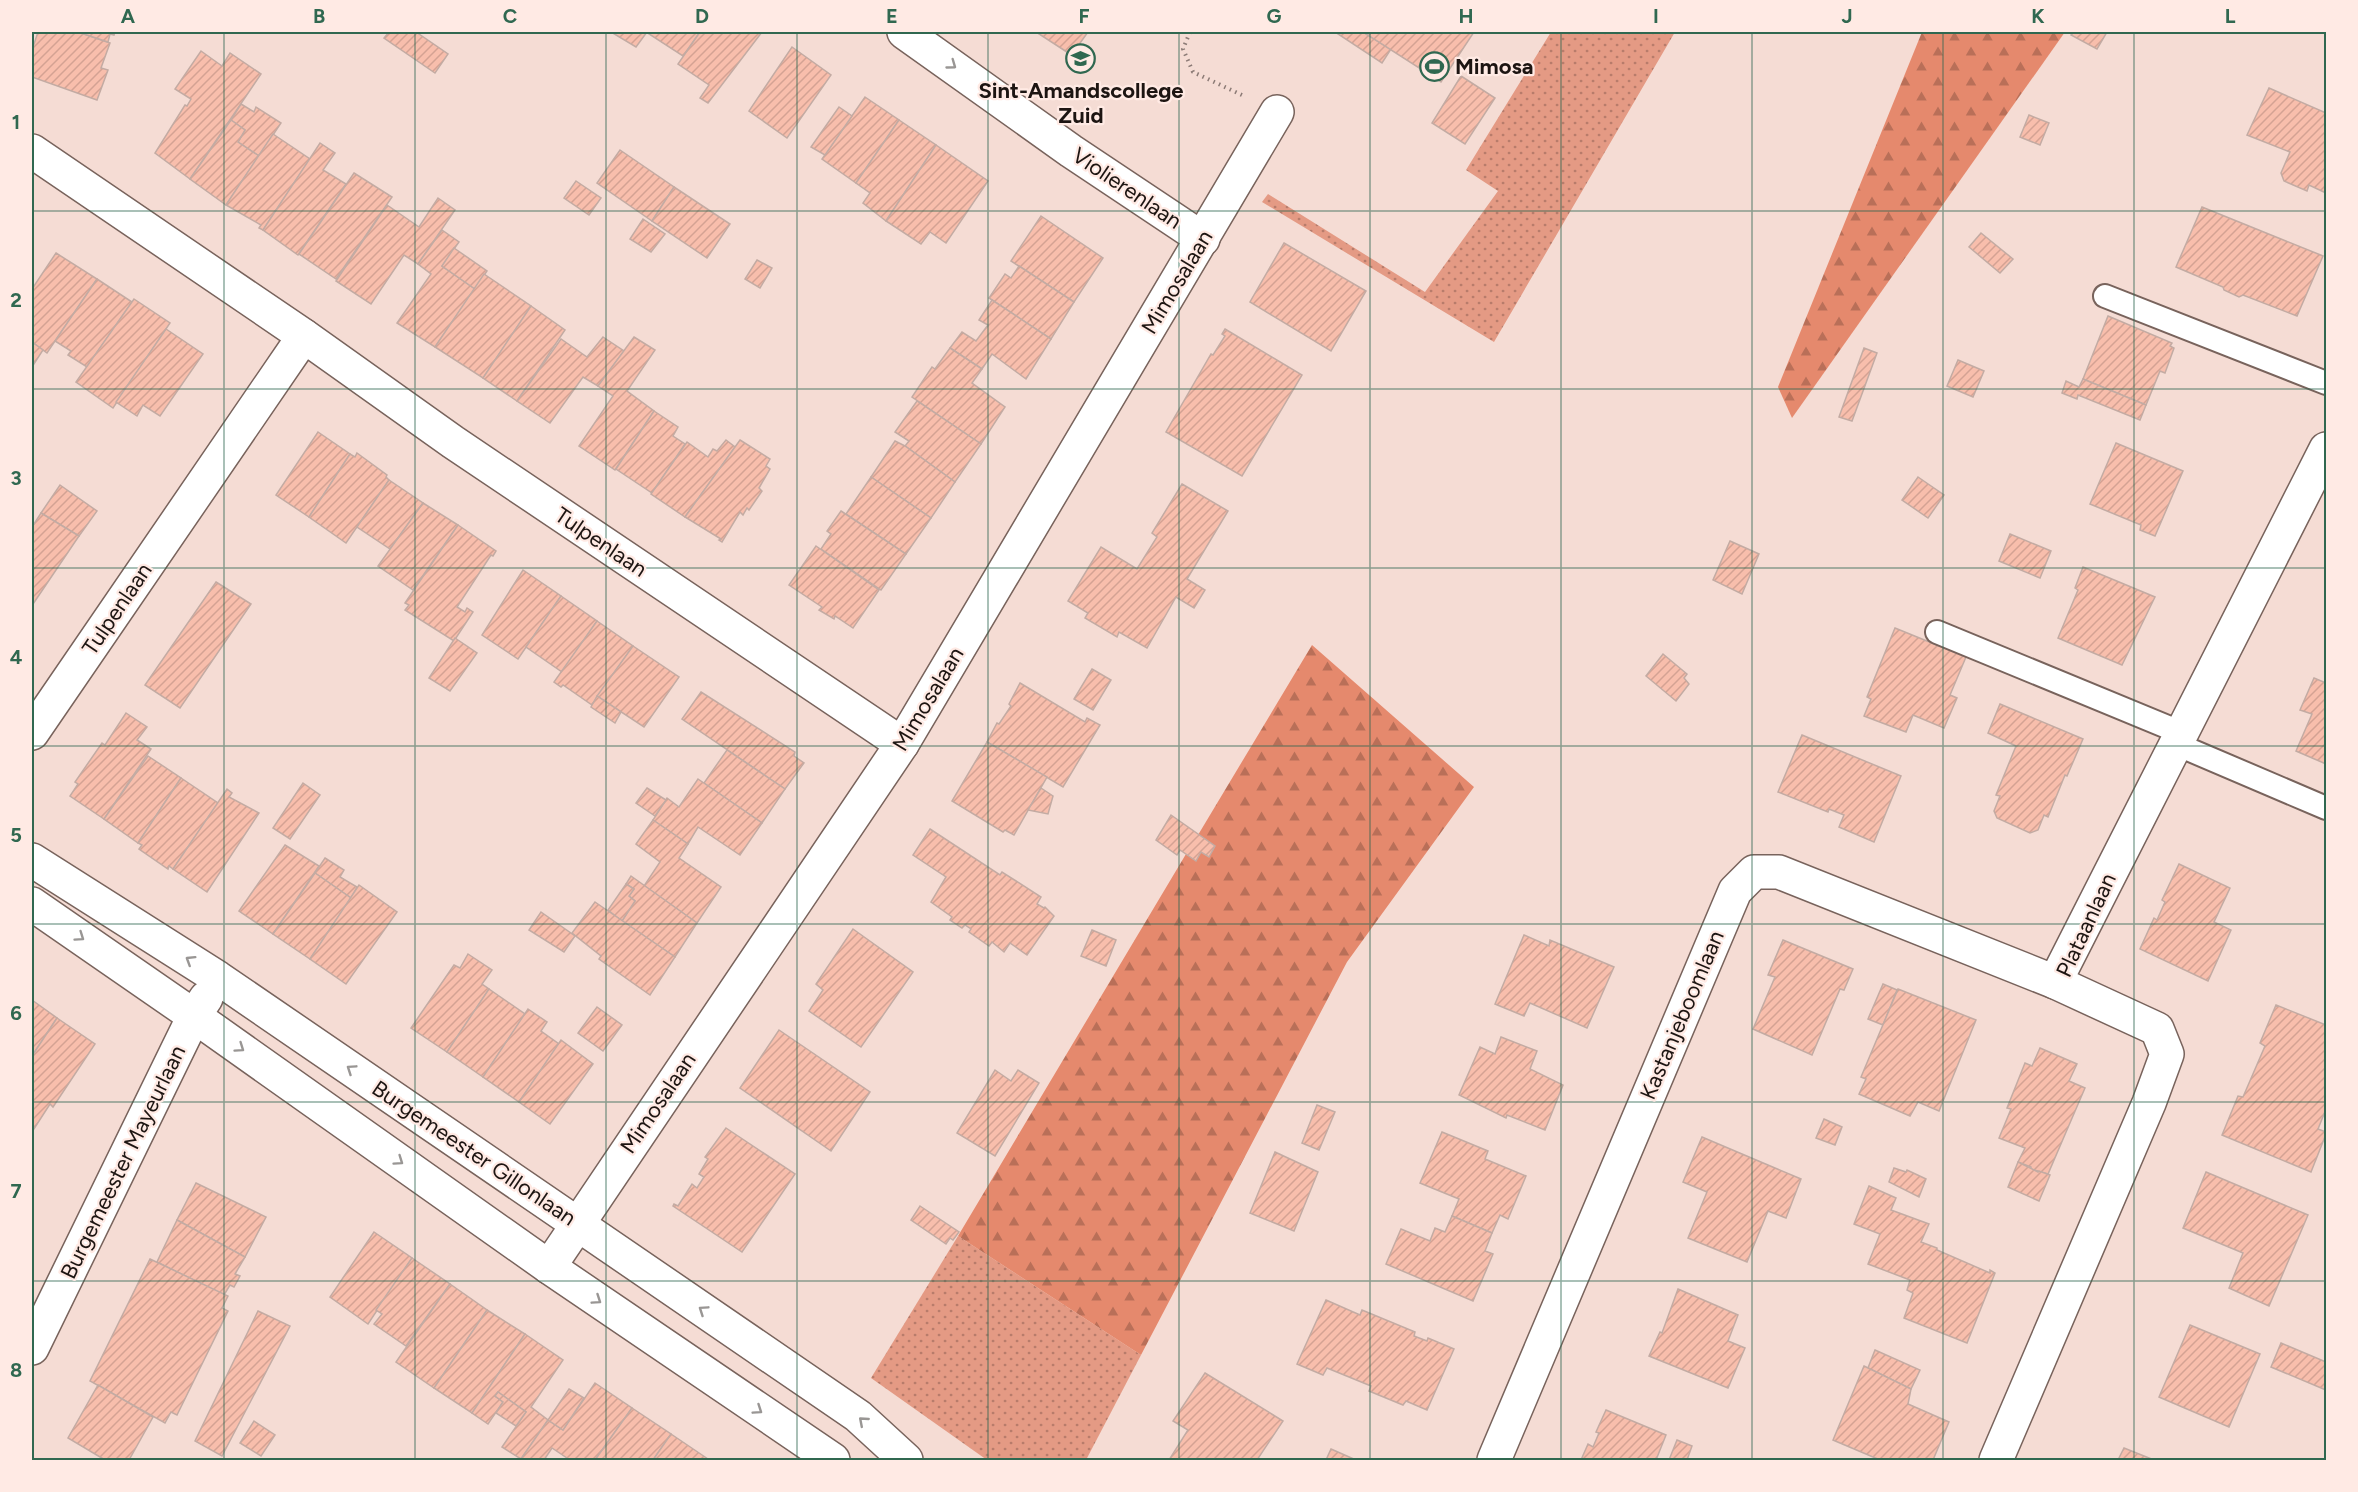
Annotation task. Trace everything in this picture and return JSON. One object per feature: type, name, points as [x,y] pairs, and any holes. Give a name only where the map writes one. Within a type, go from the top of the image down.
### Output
[{"type":"street","name":"Violierenlaan","points":[[904,32],[1071,151],[1203,239]]},
{"type":"street","name":"Mimosalaan","points":[[549,1267],[902,744],[1277,112]]},
{"type":"street","name":"Tulpenlaan","points":[[32,151],[304,336],[453,442],[902,744]]},
{"type":"street","name":"Tulpenlaan","points":[[32,733],[304,336]]},
{"type":"street","name":"Plataanlaan","points":[[1996,1461],[2145,1113],[2167,1054],[2157,1029],[2055,982],[2326,449]]},
{"type":"street","name":"Burgemeester Gillonlaan","points":[[32,860],[218,978],[858,1416],[906,1461]]},
{"type":"street","name":"Kastanjeboomlaan","points":[[1494,1461],[1735,891],[1754,872],[1779,872],[2055,982]]},
{"type":"street","name":"Burgemeester Gillonlaan","points":[[32,904],[549,1267],[833,1461]]},
{"type":"street","name":"Burgemeester Mayeurlaan","points":[[32,1348],[194,1016],[218,978]]},
{"type":"lane","points":[[2105,296],[2326,383]]},
{"type":"lane","points":[[1937,632],[2179,739],[2326,808]]},
{"type":"path","points":[[1191,32],[1184,49],[1193,72],[1277,112]]},
{"type":"shaded area","points":[[1551,32],[1675,32],[1494,342],[1262,202],[1268,194],[1425,292],[1498,191],[1466,170]]},
{"type":"shaded area","points":[[958,1236],[1141,1355],[1086,1460],[987,1460],[871,1378]]},
{"type":"green space","points":[[1922,32],[2065,32],[1792,418],[1778,387]]},
{"type":"green space","points":[[1312,645],[1474,787],[1347,962],[1141,1355],[958,1236],[1186,854],[1196,861],[1201,852],[1209,857],[1215,846],[1198,835]]},
{"type":"building","points":[[38,32],[78,32],[110,43],[101,68],[108,70],[97,100],[32,77],[32,50]]},
{"type":"building","points":[[78,32],[115,32],[114,35],[110,34],[108,42]]},
{"type":"building","points":[[389,32],[416,32],[448,54],[435,73],[384,38]]},
{"type":"building","points":[[611,32],[647,32],[636,47]]},
{"type":"building","points":[[646,32],[700,32],[683,56]]},
{"type":"building","points":[[700,32],[762,32],[708,103],[700,98],[709,85],[678,64]]},
{"type":"building","points":[[1036,32],[1088,32],[1070,57],[1068,56],[1070,54]]},
{"type":"building","points":[[1335,32],[1363,32],[1391,49],[1382,63]]},
{"type":"building","name":"Mimosa","points":[[1363,32],[1474,32],[1441,82]]},
{"type":"building","points":[[2073,32],[2107,32],[2097,49],[2071,35]]},
{"type":"building","points":[[792,47],[831,75],[787,138],[749,111]]},
{"type":"building","points":[[201,51],[222,66],[230,53],[261,74],[190,179],[155,153],[191,99],[175,89]]},
{"type":"building","points":[[1461,76],[1495,98],[1465,144],[1432,123]]},
{"type":"building","points":[[2269,88],[2326,113],[2326,193],[2309,185],[2307,191],[2284,181],[2281,173],[2290,152],[2247,135]]},
{"type":"building","points":[[865,97],[899,120],[856,183],[822,159]]},
{"type":"building","points":[[241,104],[254,112],[256,107],[281,123],[259,156],[238,142],[245,130],[231,120]]},
{"type":"building","points":[[839,107],[852,116],[825,155],[811,147]]},
{"type":"building","points":[[2029,115],[2049,123],[2040,145],[2020,137]]},
{"type":"building","points":[[231,120],[245,130],[238,142],[259,156],[226,205],[190,179]]},
{"type":"building","points":[[899,120],[936,145],[886,221],[863,203],[870,193],[856,183]]},
{"type":"building","points":[[273,134],[310,159],[263,230],[259,228],[261,225],[226,205]]},
{"type":"building","points":[[320,143],[335,153],[323,170],[346,184],[298,255],[263,230]]},
{"type":"building","points":[[936,145],[988,181],[946,243],[930,232],[921,244],[886,221]]},
{"type":"building","points":[[620,150],[674,187],[652,221],[597,183]]},
{"type":"building","points":[[354,173],[392,197],[336,279],[299,254]]},
{"type":"building","points":[[576,181],[601,198],[589,215],[564,198]]},
{"type":"building","points":[[674,187],[730,224],[707,258],[652,221]]},
{"type":"building","points":[[438,198],[455,210],[418,264],[404,255],[371,304],[336,281],[387,205],[419,227]]},
{"type":"building","points":[[2202,207],[2323,256],[2297,316],[2243,295],[2239,297],[2224,290],[2223,287],[2176,267]]},
{"type":"building","points":[[1041,216],[1103,258],[1074,302],[1011,261]]},
{"type":"building","points":[[643,219],[665,234],[651,252],[630,239]]},
{"type":"building","points":[[442,230],[459,242],[442,266],[475,289],[435,347],[397,323],[431,274],[418,264]]},
{"type":"building","points":[[1981,233],[2013,259],[2000,273],[1969,247]]},
{"type":"building","points":[[1284,243],[1366,291],[1331,351],[1250,302]]},
{"type":"building","points":[[454,248],[487,271],[475,289],[442,266]]},
{"type":"building","points":[[56,253],[97,279],[47,353],[32,342],[32,289]]},
{"type":"building","points":[[757,260],[772,268],[760,288],[745,279]]},
{"type":"building","points":[[1019,266],[1074,302],[1051,339],[989,298],[1005,274],[1011,278]]},
{"type":"building","points":[[484,274],[531,306],[483,378],[435,347]]},
{"type":"building","points":[[97,279],[132,302],[87,367],[68,355],[71,351],[55,341]]},
{"type":"building","points":[[134,299],[170,323],[113,408],[76,382]]},
{"type":"building","points":[[992,300],[1051,339],[1026,379],[992,354],[982,369],[950,348],[962,332],[976,341],[988,325],[979,320]]},
{"type":"building","points":[[531,306],[565,330],[517,401],[483,378]]},
{"type":"building","points":[[2108,316],[2172,343],[2170,346],[2174,348],[2165,373],[2160,371],[2146,405],[2083,379]]},
{"type":"building","points":[[166,329],[203,354],[160,416],[143,405],[137,416],[116,402]]},
{"type":"building","points":[[1225,329],[1302,375],[1242,476],[1166,432],[1211,354],[1213,355],[1225,336],[1222,334]]},
{"type":"building","points":[[603,337],[624,351],[598,386],[583,377],[550,423],[517,401],[561,339],[587,357]]},
{"type":"building","points":[[634,337],[655,350],[627,391],[654,411],[615,470],[579,446],[613,396],[598,386]]},
{"type":"building","points":[[32,342],[43,350],[32,367]]},
{"type":"building","points":[[950,348],[982,369],[972,383],[1005,407],[981,444],[912,397],[932,367],[935,369]]},
{"type":"building","points":[[1864,348],[1877,353],[1852,421],[1839,417]]},
{"type":"building","points":[[1958,360],[1984,371],[1973,397],[1947,386]]},
{"type":"building","points":[[2083,379],[2146,405],[2140,420],[2078,395],[2077,399],[2062,393],[2066,381],[2079,387]]},
{"type":"building","points":[[917,401],[981,444],[955,482],[905,446],[909,441],[895,432]]},
{"type":"building","points":[[654,411],[678,427],[673,436],[685,444],[652,493],[616,469]]},
{"type":"building","points":[[318,432],[350,454],[309,517],[276,495]]},
{"type":"building","points":[[726,440],[735,447],[685,517],[651,494],[687,442],[708,457],[713,449],[717,451]]},
{"type":"building","points":[[740,440],[770,459],[766,466],[770,469],[759,488],[762,491],[749,510],[747,508],[743,515],[740,512],[722,542],[719,540],[721,539],[685,517]]},
{"type":"building","points":[[895,441],[955,482],[931,518],[871,477]]},
{"type":"building","points":[[2116,443],[2183,471],[2155,536],[2140,530],[2141,525],[2090,504]]},
{"type":"building","points":[[357,453],[387,475],[389,480],[346,543],[309,517],[350,454],[355,457]]},
{"type":"building","points":[[871,477],[931,518],[906,554],[846,514]]},
{"type":"building","points":[[1918,477],[1944,495],[1928,518],[1902,500]]},
{"type":"building","points":[[389,480],[423,503],[390,549],[357,527]]},
{"type":"building","points":[[1182,484],[1228,511],[1187,579],[1205,590],[1194,608],[1176,597],[1147,648],[1119,632],[1117,637],[1085,618],[1088,613],[1068,601],[1101,547],[1137,569],[1157,537],[1152,533]]},
{"type":"building","points":[[60,485],[97,511],[79,536],[41,513]]},
{"type":"building","points":[[423,503],[458,525],[413,590],[378,566]]},
{"type":"building","points":[[841,511],[906,554],[881,590],[821,549],[831,534],[827,531]]},
{"type":"building","points":[[41,513],[79,536],[33,604],[32,527]]},
{"type":"building","points":[[458,525],[496,551],[493,556],[491,555],[457,607],[465,612],[467,608],[473,612],[454,641],[405,610],[409,605],[405,603]]},
{"type":"building","points":[[2010,534],[2051,551],[2040,578],[1999,561]]},
{"type":"building","points":[[1730,541],[1759,554],[1742,594],[1713,580]]},
{"type":"building","points":[[816,546],[879,590],[853,628],[835,616],[834,619],[819,610],[822,607],[789,585]]},
{"type":"building","points":[[2083,567],[2155,597],[2122,665],[2058,638],[2078,590],[2075,588]]},
{"type":"building","points":[[523,570],[561,596],[518,659],[482,635]]},
{"type":"building","points":[[216,582],[251,604],[180,708],[145,685]]},
{"type":"building","points":[[561,596],[597,621],[562,672],[526,647]]},
{"type":"building","points":[[597,621],[633,646],[592,705],[563,685],[561,687],[554,682]]},
{"type":"building","points":[[1895,628],[1966,657],[1950,695],[1957,698],[1944,728],[1913,715],[1906,732],[1864,716],[1871,699],[1867,697]]},
{"type":"building","points":[[455,638],[477,653],[450,691],[429,678]]},
{"type":"building","points":[[633,646],[679,677],[644,727],[597,696]]},
{"type":"building","points":[[1663,654],[1687,674],[1684,678],[1689,684],[1676,701],[1646,676]]},
{"type":"building","points":[[1092,669],[1111,680],[1093,710],[1074,699]]},
{"type":"building","points":[[2314,678],[2326,683],[2326,764],[2296,751],[2312,714],[2300,710]]},
{"type":"building","points":[[1020,683],[1085,722],[1087,718],[1100,725],[1063,787],[987,742],[997,723],[999,724],[1011,706],[1009,704]]},
{"type":"building","points":[[701,692],[795,752],[794,756],[804,763],[785,789],[682,719]]},
{"type":"building","points":[[597,696],[621,712],[615,723],[591,707]]},
{"type":"building","points":[[2000,704],[2083,739],[2048,817],[2044,815],[2038,830],[2030,833],[1997,818],[1994,811],[2000,796],[1996,795],[2016,746],[1988,733]]},
{"type":"building","points":[[126,713],[147,727],[137,740],[151,749],[104,819],[70,796],[78,784],[75,782],[102,743],[105,745]]},
{"type":"building","points":[[1802,735],[1901,776],[1874,842],[1839,827],[1844,815],[1829,809],[1828,812],[1778,792]]},
{"type":"building","points":[[987,742],[1047,777],[1014,835],[1005,830],[1003,832],[952,801]]},
{"type":"building","points":[[727,750],[785,789],[762,823],[704,783]]},
{"type":"building","points":[[148,756],[181,778],[138,843],[104,819]]},
{"type":"building","points":[[181,778],[218,803],[173,869],[169,866],[168,869],[139,849],[142,845],[138,843]]},
{"type":"building","points":[[698,779],[762,823],[740,855],[698,827],[688,844],[653,820],[667,798],[679,807]]},
{"type":"building","points":[[303,783],[320,795],[290,839],[273,828]]},
{"type":"building","points":[[647,788],[666,800],[655,816],[636,803]]},
{"type":"building","points":[[1041,788],[1053,796],[1048,814],[1028,810]]},
{"type":"building","points":[[227,789],[232,793],[229,797],[259,813],[207,892],[173,869]]},
{"type":"building","points":[[1171,815],[1215,846],[1209,857],[1201,852],[1196,861],[1180,850],[1177,855],[1156,840]]},
{"type":"building","points":[[653,820],[688,844],[679,858],[721,887],[697,923],[644,886],[660,862],[636,844]]},
{"type":"building","points":[[930,829],[1000,875],[1002,872],[1041,897],[1037,904],[1045,907],[1054,916],[1027,955],[1010,943],[1004,952],[992,942],[989,946],[969,932],[971,929],[965,925],[962,928],[950,920],[952,917],[931,902],[946,877],[913,855]]},
{"type":"building","points":[[285,845],[319,866],[273,934],[239,911]]},
{"type":"building","points":[[325,858],[344,870],[340,877],[357,887],[351,898],[315,873]]},
{"type":"building","points":[[2179,864],[2230,888],[2214,922],[2231,930],[2208,981],[2140,949],[2154,918],[2157,920],[2165,902],[2162,900]]},
{"type":"building","points":[[315,873],[351,898],[310,959],[273,934]]},
{"type":"building","points":[[631,876],[697,923],[675,957],[622,921],[635,901],[629,896],[634,889],[626,884]]},
{"type":"building","points":[[626,884],[634,889],[629,896],[635,901],[622,921],[608,910]]},
{"type":"building","points":[[359,885],[397,912],[346,984],[310,959]]},
{"type":"building","points":[[595,902],[675,957],[650,995],[599,959],[601,956],[572,933]]},
{"type":"building","points":[[541,912],[575,936],[564,952],[529,930]]},
{"type":"building","points":[[853,929],[913,972],[861,1047],[809,1011],[823,990],[816,984]]},
{"type":"building","points":[[1092,930],[1116,940],[1106,966],[1081,956]]},
{"type":"building","points":[[1524,935],[1549,946],[1550,940],[1614,967],[1587,1028],[1530,1003],[1524,1016],[1495,1004]]},
{"type":"building","points":[[1783,940],[1853,969],[1844,990],[1840,989],[1812,1055],[1753,1029],[1775,977],[1768,975]]},
{"type":"building","points":[[468,954],[492,970],[482,984],[489,989],[447,1052],[411,1028],[454,965],[460,968]]},
{"type":"building","points":[[1883,984],[1897,990],[1883,1025],[1868,1019]]},
{"type":"building","points":[[489,989],[525,1014],[483,1077],[447,1052]]},
{"type":"building","points":[[1898,989],[1976,1020],[1939,1111],[1918,1102],[1910,1116],[1859,1094],[1866,1079],[1861,1077]]},
{"type":"building","points":[[32,1000],[57,1018],[32,1056]]},
{"type":"building","points":[[2276,1005],[2326,1025],[2326,1109],[2318,1129],[2326,1134],[2311,1172],[2222,1135],[2238,1096],[2243,1097],[2265,1046],[2260,1043]]},
{"type":"building","points":[[597,1007],[622,1025],[603,1051],[578,1033]]},
{"type":"building","points":[[528,1009],[547,1022],[541,1031],[559,1044],[519,1102],[483,1077]]},
{"type":"building","points":[[57,1018],[95,1044],[53,1107],[50,1104],[32,1132],[32,1056]]},
{"type":"building","points":[[779,1030],[870,1092],[831,1151],[740,1088]]},
{"type":"building","points":[[1501,1037],[1537,1051],[1530,1069],[1563,1085],[1545,1130],[1507,1115],[1506,1118],[1459,1095],[1480,1047],[1495,1054]]},
{"type":"building","points":[[561,1040],[593,1064],[550,1124],[519,1102]]},
{"type":"building","points":[[2040,1048],[2077,1064],[2069,1081],[2085,1088],[2048,1174],[2018,1162],[2025,1148],[1999,1138],[2011,1109],[2007,1108],[2025,1063],[2032,1066]]},
{"type":"building","points":[[995,1070],[1011,1081],[1018,1070],[1039,1083],[995,1156],[957,1133]]},
{"type":"building","points":[[1317,1105],[1335,1112],[1319,1150],[1302,1143]]},
{"type":"building","points":[[1824,1119],[1842,1127],[1835,1145],[1816,1138]]},
{"type":"building","points":[[726,1128],[795,1174],[742,1252],[673,1206],[674,1204],[678,1206],[692,1184],[697,1188],[704,1177],[699,1174],[708,1159],[705,1157]]},
{"type":"building","points":[[1442,1132],[1488,1151],[1485,1159],[1526,1176],[1508,1219],[1500,1215],[1492,1233],[1452,1216],[1459,1199],[1420,1183]]},
{"type":"building","points":[[1702,1137],[1801,1179],[1786,1218],[1768,1211],[1747,1262],[1688,1238],[1707,1192],[1683,1182]]},
{"type":"building","points":[[1275,1152],[1318,1172],[1294,1231],[1250,1213]]},
{"type":"building","points":[[2018,1162],[2050,1175],[2039,1201],[2008,1187]]},
{"type":"building","points":[[1894,1168],[1906,1172],[1907,1170],[1926,1179],[1919,1197],[1889,1182]]},
{"type":"building","points":[[2206,1172],[2308,1215],[2269,1306],[2229,1288],[2243,1253],[2183,1228]]},
{"type":"building","points":[[196,1183],[266,1217],[245,1257],[177,1220]]},
{"type":"building","points":[[1869,1186],[1896,1198],[1891,1210],[1929,1224],[1921,1242],[1990,1273],[1990,1270],[1995,1273],[1967,1343],[1904,1318],[1913,1293],[1907,1290],[1910,1280],[1868,1264],[1880,1234],[1854,1224]]},
{"type":"building","points":[[920,1206],[959,1232],[953,1240],[950,1238],[946,1244],[911,1220]]},
{"type":"building","points":[[1452,1216],[1492,1233],[1485,1251],[1493,1254],[1473,1301],[1386,1264],[1401,1229],[1430,1241],[1435,1228],[1445,1232]]},
{"type":"building","points":[[177,1220],[245,1257],[235,1274],[240,1276],[234,1287],[230,1285],[224,1295],[157,1262]]},
{"type":"building","points":[[374,1232],[412,1258],[368,1324],[330,1297]]},
{"type":"building","points":[[412,1258],[450,1284],[406,1346],[374,1324],[382,1314],[376,1310]]},
{"type":"building","points":[[150,1259],[228,1296],[222,1308],[228,1311],[177,1415],[171,1412],[165,1423],[90,1381]]},
{"type":"building","points":[[450,1284],[487,1310],[434,1388],[396,1362]]},
{"type":"building","points":[[1678,1289],[1738,1315],[1728,1341],[1745,1348],[1728,1388],[1649,1356],[1660,1332],[1662,1333]]},
{"type":"building","points":[[1326,1300],[1360,1315],[1362,1310],[1415,1332],[1414,1336],[1427,1341],[1428,1338],[1454,1349],[1427,1410],[1406,1401],[1403,1405],[1369,1391],[1371,1386],[1327,1368],[1323,1375],[1297,1364]]},
{"type":"building","points":[[487,1310],[525,1334],[472,1413],[434,1388]]},
{"type":"building","points":[[258,1311],[290,1326],[222,1456],[195,1441]]},
{"type":"building","points":[[2190,1325],[2260,1354],[2229,1427],[2159,1397]]},
{"type":"building","points":[[525,1334],[563,1360],[531,1407],[548,1420],[521,1459],[502,1447],[526,1412],[498,1392],[495,1396],[503,1402],[488,1424],[472,1413]]},
{"type":"building","points":[[2281,1343],[2326,1362],[2326,1390],[2271,1367]]},
{"type":"building","points":[[1875,1350],[1920,1370],[1911,1389],[1868,1368]]},
{"type":"building","points":[[1864,1366],[1911,1389],[1908,1404],[1949,1422],[1933,1460],[1880,1460],[1833,1440]]},
{"type":"building","points":[[1205,1373],[1283,1421],[1257,1460],[1169,1460],[1188,1430],[1173,1421]]},
{"type":"building","points":[[595,1383],[632,1408],[595,1460],[570,1460],[552,1448],[544,1460],[517,1460],[521,1459],[548,1420],[563,1430]]},
{"type":"building","points":[[98,1385],[153,1417],[129,1460],[105,1460],[68,1438]]},
{"type":"building","points":[[569,1389],[584,1398],[563,1430],[548,1420]]},
{"type":"building","points":[[498,1392],[526,1412],[516,1426],[496,1413],[503,1402],[495,1396]]},
{"type":"building","points":[[632,1408],[671,1434],[653,1460],[595,1460]]},
{"type":"building","points":[[1606,1410],[1666,1435],[1656,1460],[1581,1460],[1588,1444],[1593,1447],[1599,1433],[1596,1432]]},
{"type":"building","points":[[254,1421],[275,1435],[261,1456],[240,1443]]},
{"type":"building","points":[[671,1434],[708,1459],[653,1460]]},
{"type":"building","points":[[1677,1440],[1692,1446],[1687,1460],[1669,1460]]},
{"type":"building","points":[[2124,1448],[2154,1460],[2118,1460]]},
{"type":"building","points":[[1331,1449],[1356,1460],[1326,1460]]},
{"type":"place","name":"Sint-Amandscollege Zuid","points":[[1081,58]]},
{"type":"place","name":"Mimosa","points":[[1434,66]]}]
